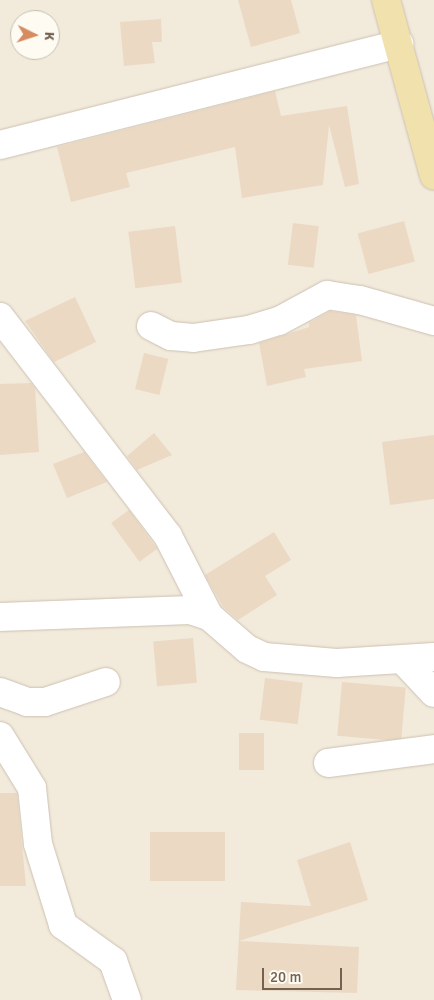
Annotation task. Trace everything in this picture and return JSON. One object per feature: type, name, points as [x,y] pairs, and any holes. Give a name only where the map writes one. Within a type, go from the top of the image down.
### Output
[{"type":"main road","points":[[386,0],[434,176]]},
{"type":"street","points":[[0,145],[399,44]]},
{"type":"street","points":[[151,326],[171,336],[194,338],[249,330],[279,321],[327,295],[360,300],[434,322]]},
{"type":"street","points":[[0,317],[168,536],[209,616],[247,650],[264,657],[337,663],[434,657]]},
{"type":"street","points":[[0,617],[78,617],[154,610],[190,610],[209,616]]},
{"type":"street","points":[[403,660],[434,692]]},
{"type":"street","points":[[0,692],[27,702],[45,702],[106,682]]},
{"type":"street","points":[[0,736],[32,788],[38,844],[63,925],[113,960],[122,974],[127,1000]]},
{"type":"street","points":[[328,763],[434,749]]},
{"type":"shaded area","points":[[0,0],[434,0],[434,1000],[0,1000]]},
{"type":"building","points":[[238,0],[291,0],[300,33],[251,47]]},
{"type":"building","points":[[161,19],[162,42],[152,42],[155,63],[124,66],[120,22]]},
{"type":"building","points":[[275,91],[281,116],[347,106],[359,184],[345,187],[329,125],[323,185],[242,198],[235,147],[126,173],[130,187],[71,202],[57,147]]},
{"type":"building","points":[[404,221],[415,262],[369,274],[358,233]]},
{"type":"building","points":[[293,223],[319,226],[314,268],[288,265]]},
{"type":"building","points":[[175,226],[182,283],[135,288],[128,232]]},
{"type":"building","points":[[75,297],[96,342],[54,362],[25,321]]},
{"type":"building","points":[[330,311],[356,315],[362,361],[304,369],[306,377],[267,386],[259,343],[309,327],[309,323]]},
{"type":"building","points":[[144,353],[168,359],[159,395],[135,389]]},
{"type":"building","points":[[31,383],[35,388],[39,452],[0,455],[0,384]]},
{"type":"building","points":[[154,433],[172,455],[137,470],[127,456]]},
{"type":"building","points":[[434,435],[434,499],[390,505],[382,442]]},
{"type":"building","points":[[84,452],[107,482],[67,498],[53,464]]},
{"type":"building","points":[[129,510],[157,549],[139,562],[111,523]]},
{"type":"building","points":[[274,532],[291,560],[265,576],[277,595],[238,620],[223,607],[205,575]]},
{"type":"building","points":[[193,638],[197,683],[157,686],[153,641]]},
{"type":"building","points":[[265,678],[303,683],[298,724],[260,720]]},
{"type":"building","points":[[342,682],[406,688],[401,741],[337,736]]},
{"type":"building","points":[[239,733],[264,733],[264,770],[239,770]]},
{"type":"building","points":[[0,793],[17,793],[26,886],[0,886]]},
{"type":"building","points":[[150,832],[225,832],[225,881],[150,881]]},
{"type":"building","points":[[350,842],[368,900],[239,941],[359,947],[357,993],[236,990],[241,902],[311,906],[297,860]]}]
